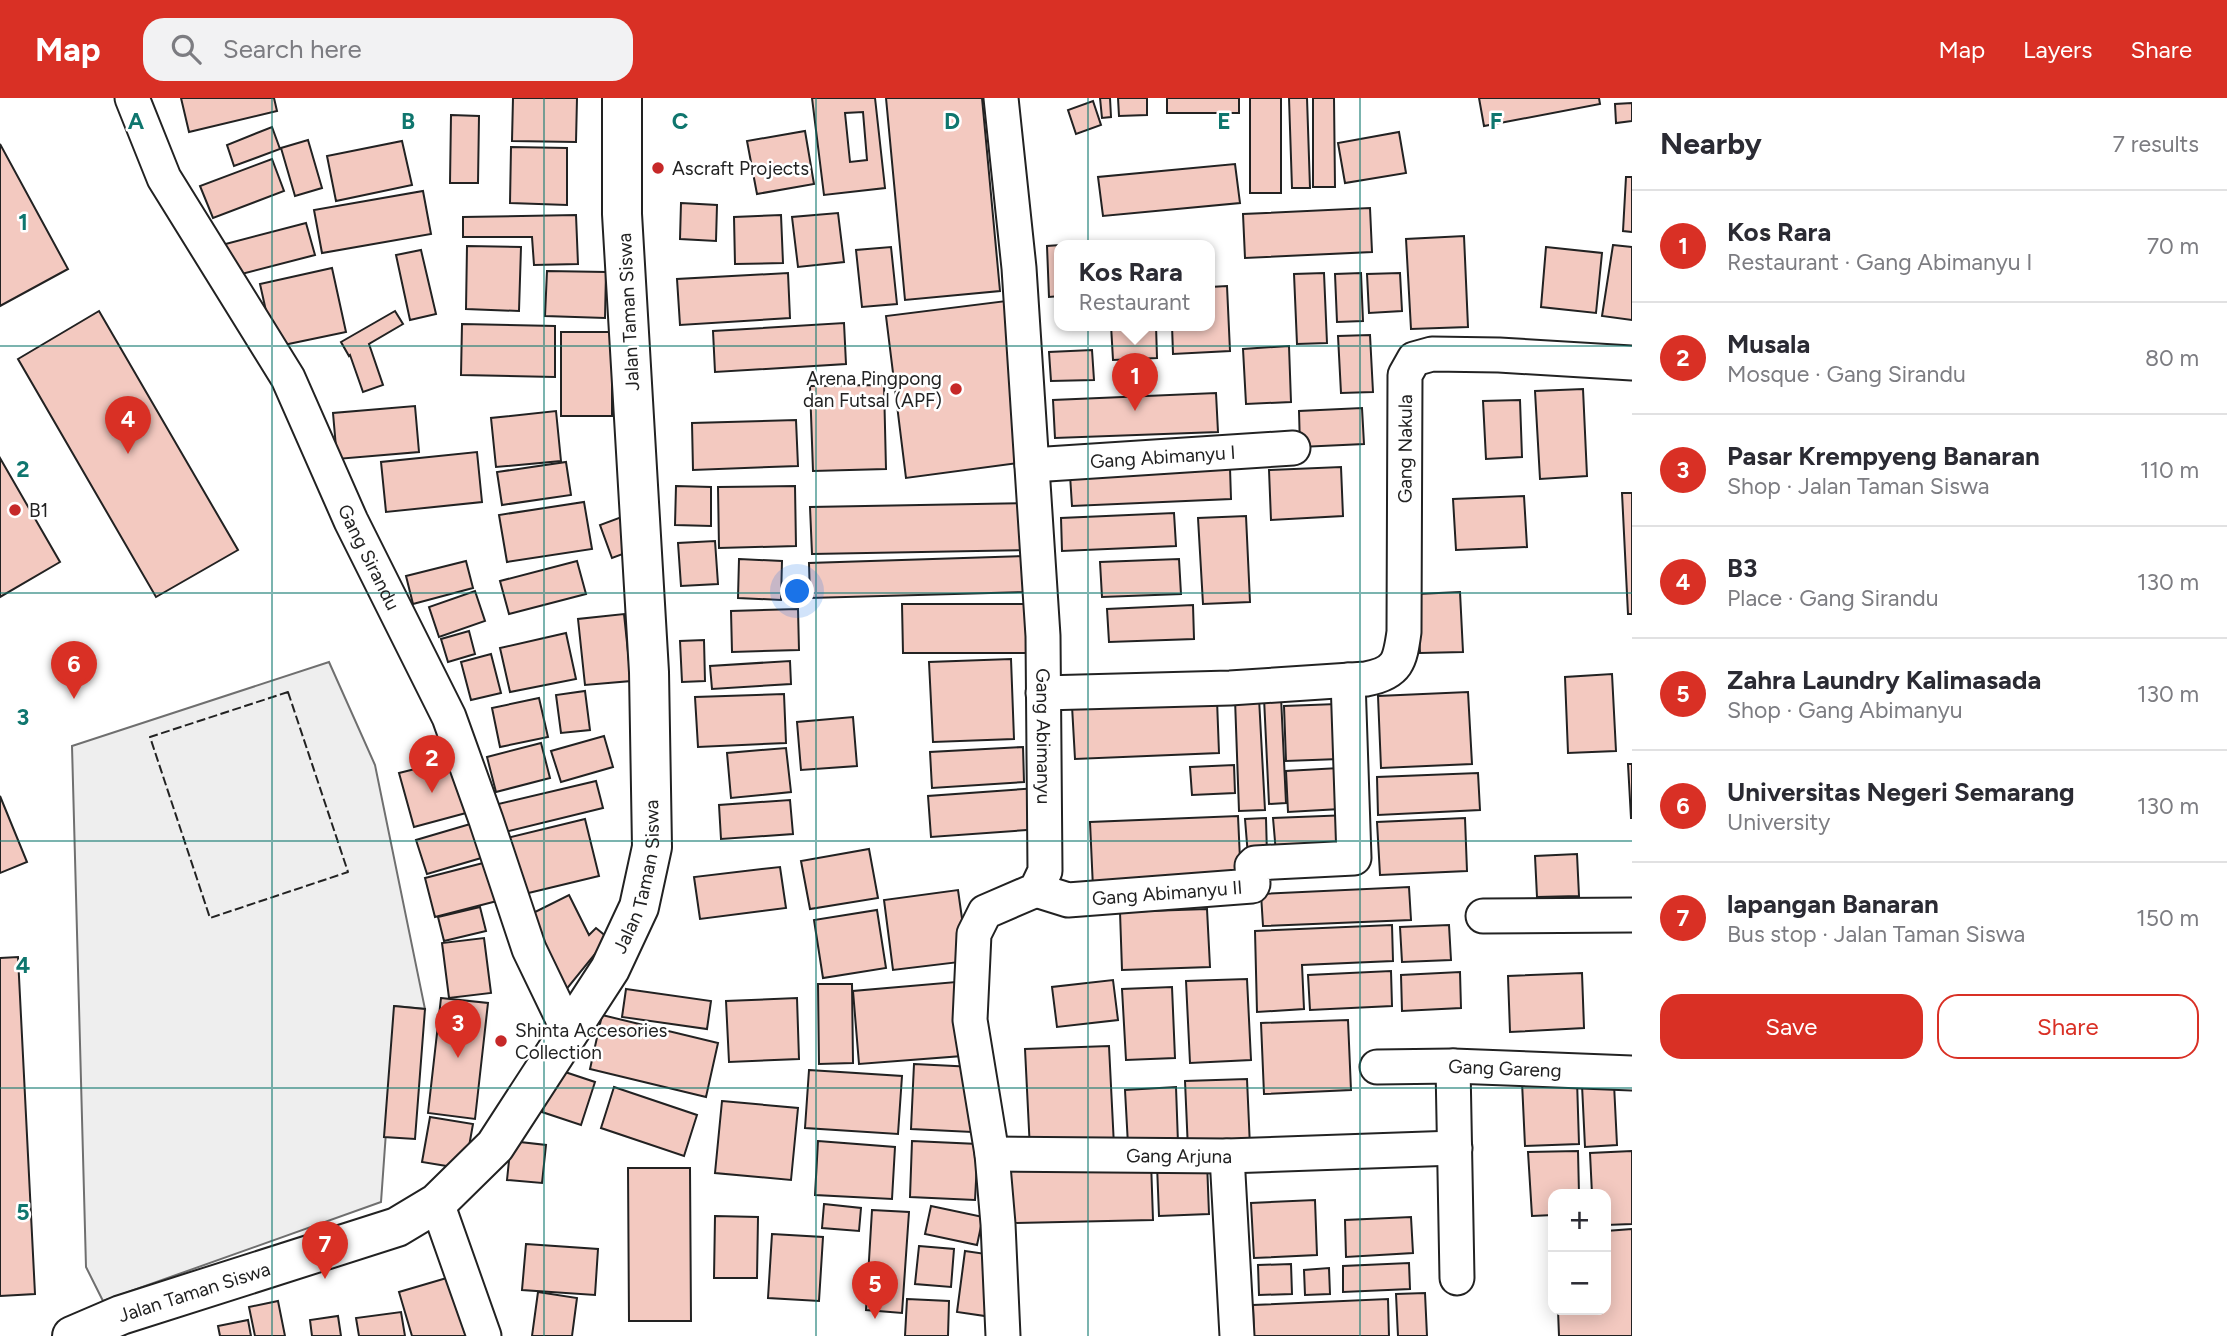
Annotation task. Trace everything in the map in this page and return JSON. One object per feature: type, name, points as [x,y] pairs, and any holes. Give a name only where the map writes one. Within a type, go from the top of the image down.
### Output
[{"type":"main road","name":"Jalan Taman Siswa","points":[[72,1336],[126,1325],[397,1227],[437,1203],[495,1146],[610,969],[639,907],[652,847],[649,672],[622,214],[622,98]]},
{"type":"street","name":"Gang Sirandu","points":[[132,98],[164,178],[288,378],[351,521],[449,717],[529,949],[569,1032]]},
{"type":"street","name":"Gang Abimanyu","points":[[1001,98],[1019,268],[1042,636],[1045,871],[1036,890]]},
{"type":"street","name":"Gang Nakula","points":[[1348,680],[1381,676],[1395,667],[1401,653],[1404,632],[1405,375],[1414,359],[1432,354],[1499,355],[1632,363]]},
{"type":"street","name":"Gang Abimanyu I","points":[[1032,465],[1293,448]]},
{"type":"street","points":[[1043,693],[1230,688],[1348,680]]},
{"type":"street","name":"Gang Abimanyu II","points":[[1036,890],[1068,900],[1252,886],[1252,866],[1255,863],[1354,858],[1348,680]]},
{"type":"street","points":[[1003,1336],[992,1154],[970,1020],[974,934],[985,912],[1036,890]]},
{"type":"street","points":[[1483,916],[1632,915]]},
{"type":"street","points":[[1453,1066],[1457,1278]]},
{"type":"street","name":"Gang Gareng","points":[[1377,1067],[1453,1066],[1632,1073]]},
{"type":"street","points":[[1227,1156],[1455,1148]]},
{"type":"street","name":"Gang Arjuna","points":[[992,1154],[1227,1156],[1237,1336]]},
{"type":"street","points":[[437,1203],[484,1336]]},
{"type":"shaded area","points":[[329,662],[375,765],[425,1009],[395,1006],[381,1202],[103,1301],[86,1267],[72,746]]},
{"type":"building","points":[[181,98],[274,98],[277,111],[189,132]]},
{"type":"building","points":[[513,98],[577,98],[576,142],[512,141]]},
{"type":"building","points":[[812,98],[875,98],[885,188],[824,195]],"holes":[[[863,112],[867,160],[850,162],[845,113]]]},
{"type":"building","points":[[886,98],[982,98],[1000,291],[905,300]]},
{"type":"building","points":[[1100,98],[1110,98],[1111,117],[1102,118]]},
{"type":"building","points":[[1118,98],[1147,98],[1147,115],[1119,116]]},
{"type":"building","points":[[1167,98],[1239,98],[1239,113],[1167,113]]},
{"type":"building","points":[[1250,98],[1281,98],[1281,193],[1250,193]]},
{"type":"building","points":[[1289,98],[1307,98],[1310,188],[1292,188]]},
{"type":"building","points":[[1313,98],[1334,98],[1335,187],[1313,187]]},
{"type":"building","points":[[1479,98],[1599,98],[1600,104],[1484,126]]},
{"type":"building","points":[[1093,101],[1101,125],[1076,134],[1068,110]]},
{"type":"building","points":[[1632,103],[1632,121],[1616,123],[1615,104]]},
{"type":"building","points":[[451,115],[479,116],[478,183],[450,183]]},
{"type":"building","points":[[272,127],[280,149],[234,166],[227,145]]},
{"type":"building","points":[[805,131],[814,184],[757,194],[747,141]]},
{"type":"building","points":[[1399,132],[1406,173],[1345,183],[1338,143]]},
{"type":"building","points":[[308,140],[322,188],[295,196],[281,148]]},
{"type":"building","points":[[402,141],[412,185],[336,201],[327,156]]},
{"type":"building","points":[[0,144],[68,269],[0,306]]},
{"type":"building","points":[[511,147],[567,148],[567,205],[510,203]]},
{"type":"building","points":[[272,159],[284,191],[213,218],[200,186]]},
{"type":"building","points":[[1235,164],[1240,203],[1103,216],[1098,177]]},
{"type":"building","points":[[1626,177],[1632,177],[1632,232],[1623,231]]},
{"type":"building","points":[[423,191],[431,234],[322,253],[314,210]]},
{"type":"building","points":[[681,203],[717,205],[716,241],[680,239]]},
{"type":"building","points":[[1370,208],[1372,252],[1245,258],[1243,214]]},
{"type":"building","points":[[838,213],[844,262],[798,267],[792,217]]},
{"type":"building","points":[[576,215],[578,264],[534,265],[532,237],[463,237],[463,217]]},
{"type":"building","points":[[781,215],[783,263],[735,264],[734,217]]},
{"type":"building","points":[[306,223],[315,255],[226,278],[218,246]]},
{"type":"building","points":[[1464,236],[1468,327],[1411,329],[1406,239]]},
{"type":"building","points":[[1054,245],[1054,297],[1049,297],[1047,246]]},
{"type":"building","points":[[1613,245],[1632,247],[1632,320],[1602,316]]},
{"type":"building","points":[[467,246],[521,247],[519,311],[466,309]]},
{"type":"building","points":[[891,247],[897,304],[862,307],[856,250]]},
{"type":"building","points":[[1546,247],[1602,253],[1596,313],[1541,307]]},
{"type":"building","points":[[421,250],[436,314],[410,320],[396,255]]},
{"type":"building","points":[[332,268],[346,332],[274,347],[260,284]]},
{"type":"building","points":[[547,271],[606,272],[605,318],[545,316]]},
{"type":"building","points":[[788,273],[790,318],[680,325],[677,279]]},
{"type":"building","points":[[1324,273],[1327,343],[1297,344],[1294,274]]},
{"type":"building","points":[[1361,273],[1363,321],[1337,322],[1335,274]]},
{"type":"building","points":[[1400,273],[1402,311],[1369,313],[1367,274]]},
{"type":"building","points":[[1227,286],[1230,351],[1173,354],[1172,331],[1215,331],[1215,287]]},
{"type":"building","name":"Arena Pingpong dan Futsal (APF)","points":[[1006,301],[1026,462],[906,478],[886,316]]},
{"type":"building","points":[[99,311],[238,550],[156,597],[18,359]]},
{"type":"building","points":[[395,311],[403,324],[369,344],[383,385],[363,392],[350,355],[341,342]]},
{"type":"building","points":[[844,323],[846,364],[715,372],[713,331]]},
{"type":"building","points":[[462,324],[555,326],[555,377],[461,375]]},
{"type":"building","points":[[1111,331],[1156,331],[1157,358],[1113,360]]},
{"type":"building","points":[[561,332],[612,332],[612,416],[561,416]]},
{"type":"building","points":[[1370,335],[1373,392],[1341,393],[1338,336]]},
{"type":"building","points":[[1289,346],[1291,402],[1246,404],[1243,349]]},
{"type":"building","points":[[1092,350],[1094,380],[1051,381],[1049,352]]},
{"type":"building","points":[[884,385],[886,469],[813,471],[810,386]]},
{"type":"building","points":[[1583,389],[1587,476],[1540,479],[1535,391]]},
{"type":"building","points":[[1216,393],[1218,432],[1055,438],[1053,400]]},
{"type":"building","points":[[1520,400],[1522,457],[1486,459],[1483,401]]},
{"type":"building","points":[[415,406],[419,452],[337,459],[333,413]]},
{"type":"building","points":[[1362,408],[1364,444],[1300,447],[1299,411]]},
{"type":"building","points":[[556,411],[561,461],[496,467],[491,418]]},
{"type":"building","points":[[796,420],[798,466],[693,470],[692,423]]},
{"type":"building","points":[[477,452],[482,502],[386,512],[381,462]]},
{"type":"building","name":"B1","points":[[0,458],[60,562],[0,597]]},
{"type":"building","points":[[566,462],[571,495],[502,505],[497,472]]},
{"type":"building","points":[[1341,467],[1343,516],[1271,520],[1269,470]]},
{"type":"building","points":[[1230,468],[1231,499],[1072,506],[1070,475]]},
{"type":"building","points":[[676,486],[711,487],[711,526],[675,525]]},
{"type":"building","points":[[795,486],[796,546],[719,548],[718,487]]},
{"type":"building","points":[[1622,493],[1632,493],[1632,614],[1628,614]]},
{"type":"building","points":[[1524,496],[1527,547],[1456,550],[1453,499]]},
{"type":"building","points":[[584,502],[592,549],[507,562],[499,515]]},
{"type":"building","points":[[1030,503],[1031,550],[812,554],[810,507]]},
{"type":"building","points":[[1174,513],[1176,546],[1062,551],[1061,518]]},
{"type":"building","points":[[627,515],[639,548],[612,558],[600,525]]},
{"type":"building","points":[[1246,516],[1250,602],[1203,604],[1198,518]]},
{"type":"building","points":[[715,541],[718,584],[681,586],[678,543]]},
{"type":"building","points":[[1026,556],[1026,592],[810,598],[809,563]]},
{"type":"building","points":[[739,559],[782,561],[781,600],[738,598]]},
{"type":"building","points":[[1179,559],[1181,594],[1102,597],[1100,562]]},
{"type":"building","points":[[466,561],[473,588],[413,604],[406,576]]},
{"type":"building","points":[[577,561],[586,594],[509,614],[500,581]]},
{"type":"building","points":[[475,591],[485,621],[439,637],[429,607]]},
{"type":"building","points":[[1460,592],[1463,652],[1420,653],[1417,594]]},
{"type":"building","points":[[902,604],[1030,604],[1031,653],[903,653]]},
{"type":"building","points":[[1193,605],[1194,639],[1109,642],[1107,609]]},
{"type":"building","points":[[798,609],[799,650],[732,652],[731,611]]},
{"type":"building","points":[[624,614],[631,681],[585,685],[578,619]]},
{"type":"building","points":[[469,631],[475,654],[448,662],[441,639]]},
{"type":"building","points":[[566,633],[576,679],[510,692],[500,648]]},
{"type":"building","points":[[704,640],[705,681],[682,682],[680,641]]},
{"type":"building","points":[[491,654],[501,693],[471,700],[461,662]]},
{"type":"building","points":[[1011,659],[1014,739],[933,742],[929,662]]},
{"type":"building","points":[[790,661],[791,684],[712,689],[710,666]]},
{"type":"building","points":[[1612,674],[1616,751],[1568,753],[1565,677]]},
{"type":"building","points":[[585,691],[590,730],[561,733],[556,695]]},
{"type":"building","points":[[1468,692],[1472,764],[1381,768],[1378,696]]},
{"type":"building","points":[[784,694],[786,743],[698,747],[695,697]]},
{"type":"building","points":[[1281,697],[1286,803],[1269,804],[1264,698]]},
{"type":"building","points":[[539,698],[548,737],[500,747],[492,708]]},
{"type":"building","points":[[1259,698],[1265,810],[1239,811],[1235,699]]},
{"type":"building","points":[[1217,700],[1219,753],[1075,759],[1072,706]]},
{"type":"building","points":[[1337,704],[1339,759],[1286,761],[1284,706]]},
{"type":"building","points":[[853,717],[857,766],[801,770],[797,722]]},
{"type":"building","points":[[604,736],[613,767],[561,782],[551,751]]},
{"type":"building","points":[[541,743],[550,778],[496,792],[487,757]]},
{"type":"building","points":[[1023,747],[1024,782],[932,788],[930,752]]},
{"type":"building","points":[[786,748],[791,792],[731,798],[727,753]]},
{"type":"building","points":[[451,760],[466,813],[414,827],[399,773]]},
{"type":"building","points":[[1628,764],[1632,764],[1632,818],[1631,818]]},
{"type":"building","points":[[1234,765],[1235,793],[1192,795],[1190,767]]},
{"type":"building","points":[[1339,768],[1340,809],[1288,812],[1286,771]]},
{"type":"building","points":[[1478,773],[1480,810],[1378,815],[1377,777]]},
{"type":"building","points":[[596,781],[603,808],[497,834],[490,806]]},
{"type":"building","points":[[1038,788],[1041,829],[931,837],[928,796]]},
{"type":"building","points":[[0,796],[27,862],[0,873]]},
{"type":"building","points":[[790,800],[793,834],[721,839],[719,805]]},
{"type":"building","points":[[1349,815],[1349,848],[1276,853],[1273,818]]},
{"type":"building","points":[[1238,816],[1241,881],[1093,888],[1090,822]]},
{"type":"building","points":[[1266,818],[1267,855],[1248,856],[1245,819]]},
{"type":"building","points":[[1465,818],[1467,871],[1380,875],[1377,822]]},
{"type":"building","points":[[585,819],[599,876],[516,896],[503,839]]},
{"type":"building","points":[[477,822],[488,856],[427,874],[416,840]]},
{"type":"building","points":[[869,849],[878,898],[810,909],[801,861]]},
{"type":"building","points":[[1577,854],[1579,896],[1537,897],[1535,856]]},
{"type":"building","points":[[487,862],[497,901],[435,917],[425,878]]},
{"type":"building","points":[[780,867],[786,908],[700,919],[694,877]]},
{"type":"building","points":[[1409,887],[1411,920],[1263,926],[1261,894]]},
{"type":"building","points":[[958,890],[968,961],[893,970],[884,900]]},
{"type":"building","points":[[569,895],[589,935],[596,928],[608,938],[565,991],[523,918]]},
{"type":"building","points":[[480,907],[486,931],[444,941],[438,917]]},
{"type":"building","points":[[1207,909],[1210,967],[1122,970],[1120,912]]},
{"type":"building","points":[[877,910],[886,968],[823,978],[814,920]]},
{"type":"building","points":[[1392,925],[1393,961],[1302,965],[1304,1009],[1257,1012],[1255,931]]},
{"type":"building","points":[[1449,925],[1451,960],[1402,962],[1400,927]]},
{"type":"building","points":[[484,938],[491,993],[449,998],[442,943]]},
{"type":"building","points":[[18,957],[35,1294],[0,1296],[0,958]]},
{"type":"building","points":[[1391,971],[1392,1006],[1310,1010],[1308,975]]},
{"type":"building","points":[[1460,972],[1461,1008],[1402,1011],[1401,975]]},
{"type":"building","points":[[1582,973],[1584,1028],[1510,1032],[1508,976]]},
{"type":"building","points":[[1247,979],[1251,1060],[1190,1063],[1186,981]]},
{"type":"building","points":[[1113,980],[1118,1020],[1057,1027],[1052,987]]},
{"type":"building","points":[[956,982],[962,1056],[859,1064],[853,991]]},
{"type":"building","points":[[818,984],[852,984],[853,1063],[819,1064]]},
{"type":"building","points":[[1172,987],[1175,1058],[1126,1060],[1122,989]]},
{"type":"building","points":[[626,989],[711,1001],[707,1029],[622,1017]]},
{"type":"building","points":[[441,998],[488,1003],[475,1119],[428,1113]]},
{"type":"building","points":[[797,998],[799,1059],[729,1062],[726,1001]]},
{"type":"building","points":[[394,1006],[425,1009],[415,1139],[384,1137]]},
{"type":"building","points":[[602,1015],[718,1043],[706,1097],[590,1069]]},
{"type":"building","points":[[1348,1020],[1351,1090],[1264,1094],[1261,1023]]},
{"type":"building","points":[[1109,1046],[1114,1146],[1030,1150],[1025,1049]]},
{"type":"building","points":[[914,1064],[974,1067],[972,1132],[911,1129]]},
{"type":"building","points":[[556,1069],[595,1082],[581,1125],[542,1112]]},
{"type":"building","points":[[809,1070],[902,1076],[898,1134],[805,1128]]},
{"type":"building","points":[[1247,1079],[1250,1147],[1188,1150],[1185,1081]]},
{"type":"building","points":[[1577,1080],[1579,1144],[1525,1146],[1522,1082]]},
{"type":"building","points":[[1614,1084],[1617,1145],[1585,1147],[1582,1085]]},
{"type":"building","points":[[614,1087],[697,1115],[684,1156],[601,1128]]},
{"type":"building","points":[[1176,1087],[1178,1143],[1128,1145],[1125,1090]]},
{"type":"building","points":[[722,1101],[798,1108],[791,1180],[715,1173]]},
{"type":"building","points":[[430,1117],[473,1124],[465,1169],[422,1162]]},
{"type":"building","points":[[511,1141],[546,1145],[542,1183],[507,1180]]},
{"type":"building","points":[[818,1141],[895,1147],[892,1199],[815,1195]]},
{"type":"building","points":[[912,1141],[978,1144],[975,1200],[910,1197]]},
{"type":"building","points":[[1578,1151],[1579,1189],[1548,1189],[1548,1215],[1532,1216],[1528,1152]]},
{"type":"building","points":[[1632,1151],[1632,1224],[1611,1225],[1611,1189],[1592,1189],[1590,1153]]},
{"type":"building","points":[[1151,1161],[1153,1220],[1011,1223],[1009,1165]]},
{"type":"building","points":[[1207,1162],[1209,1214],[1159,1216],[1157,1165]]},
{"type":"building","points":[[628,1168],[690,1168],[691,1321],[629,1321]]},
{"type":"building","points":[[1315,1200],[1317,1255],[1254,1258],[1251,1203]]},
{"type":"building","points":[[824,1204],[861,1208],[859,1231],[822,1228]]},
{"type":"building","points":[[931,1206],[983,1217],[977,1245],[925,1234]]},
{"type":"building","points":[[872,1210],[909,1212],[902,1313],[866,1310]]},
{"type":"building","points":[[715,1216],[758,1217],[757,1278],[714,1278]]},
{"type":"building","points":[[1411,1217],[1413,1253],[1346,1257],[1345,1220]]},
{"type":"building","points":[[1632,1229],[1632,1336],[1559,1336],[1558,1315],[1611,1315],[1611,1231]]},
{"type":"building","points":[[772,1234],[823,1237],[819,1301],[768,1298]]},
{"type":"building","points":[[526,1244],[598,1249],[595,1295],[522,1290]]},
{"type":"building","points":[[919,1246],[954,1249],[951,1287],[915,1284]]},
{"type":"building","points":[[965,1251],[993,1255],[985,1316],[957,1312]]},
{"type":"building","points":[[1409,1263],[1410,1289],[1343,1292],[1343,1266]]},
{"type":"building","points":[[1291,1264],[1292,1294],[1259,1295],[1258,1265]]},
{"type":"building","points":[[1329,1268],[1330,1294],[1305,1295],[1304,1270]]},
{"type":"building","points":[[450,1277],[467,1336],[412,1336],[399,1292]]},
{"type":"building","points":[[538,1292],[577,1298],[572,1336],[532,1336]]},
{"type":"building","points":[[1425,1293],[1427,1336],[1398,1336],[1396,1294]]},
{"type":"building","points":[[907,1299],[949,1301],[948,1336],[905,1336]]},
{"type":"building","points":[[1388,1299],[1389,1336],[1254,1336],[1253,1305]]},
{"type":"building","points":[[278,1301],[285,1336],[255,1336],[249,1307]]},
{"type":"building","points":[[401,1312],[405,1336],[359,1336],[356,1318]]},
{"type":"building","points":[[338,1316],[341,1336],[312,1336],[310,1320]]},
{"type":"building","points":[[248,1320],[251,1336],[220,1336],[218,1326]]},
{"type":"fence","points":[[288,692],[348,872],[210,918],[150,737],[288,692]]},
{"type":"place","name":"Ascraft Projects","points":[[658,168]]},
{"type":"place","name":"Arena Pingpong dan Futsal (APF)","points":[[956,389]]},
{"type":"place","name":"Kos Rara","points":[[1135,411]]},
{"type":"place","name":"B3","points":[[128,454]]},
{"type":"place","name":"B1","points":[[15,510]]},
{"type":"place","name":"Universitas Negeri Semarang","points":[[74,699]]},
{"type":"place","name":"Musala","points":[[432,793]]},
{"type":"place","name":"Shinta Accesories Collection","points":[[501,1041]]},
{"type":"place","name":"Pasar Krempyeng Banaran","points":[[458,1058]]},
{"type":"place","name":"lapangan Banaran","points":[[325,1279]]},
{"type":"place","name":"Zahra Laundry Kalimasada","points":[[875,1319]]}]
